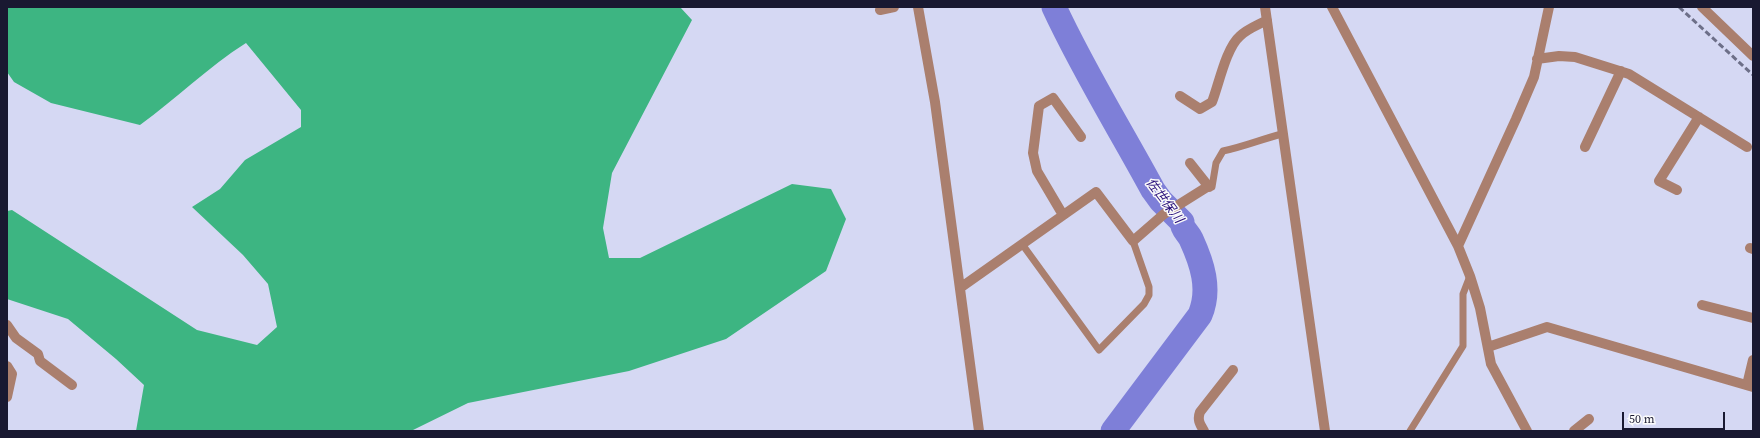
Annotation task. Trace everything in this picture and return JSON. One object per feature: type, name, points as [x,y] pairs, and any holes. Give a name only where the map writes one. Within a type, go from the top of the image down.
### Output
[{"type":"street","points":[[880,10],[894,7]]},
{"type":"street","points":[[918,7],[935,102],[979,431]]},
{"type":"street","points":[[1265,7],[1325,431]]},
{"type":"street","points":[[1332,7],[1458,246],[1470,276],[1480,308],[1491,364],[1527,431]]},
{"type":"street","points":[[1458,246],[1534,76],[1549,7]]},
{"type":"street","points":[[1702,7],[1753,56]]},
{"type":"street","points":[[1180,96],[1200,109],[1212,102],[1231,49],[1239,36],[1250,28],[1267,20]]},
{"type":"street","points":[[1538,59],[1559,56],[1575,57],[1629,74],[1747,148]]},
{"type":"street","points":[[1585,147],[1621,71]]},
{"type":"street","points":[[1063,215],[1037,171],[1033,153],[1039,106],[1052,98],[1081,137]]},
{"type":"street","points":[[1676,190],[1660,180],[1699,117]]},
{"type":"street","points":[[960,288],[1096,192],[1133,241],[1164,214],[1208,187],[1190,163]]},
{"type":"street","points":[[1702,305],[1753,318]]},
{"type":"street","points":[[7,325],[16,338],[38,354],[40,361],[72,385]]},
{"type":"street","points":[[1488,347],[1547,327],[1750,386],[1753,360]]},
{"type":"street","points":[[7,366],[12,374],[7,397]]},
{"type":"street","points":[[1204,431],[1198,418],[1200,412],[1233,370]]},
{"type":"street","points":[[1574,431],[1589,419]]},
{"type":"lane","points":[[1208,187],[1212,187],[1216,162],[1223,152],[1242,148],[1263,139],[1282,134]]},
{"type":"lane","points":[[1022,244],[1099,350],[1144,304],[1149,295],[1149,287],[1133,241]]},
{"type":"lane","points":[[1410,431],[1463,346],[1463,294],[1470,276]]},
{"type":"green space","points":[[7,7],[680,7],[692,20],[612,173],[603,228],[609,258],[640,258],[792,184],[831,189],[846,219],[826,271],[726,339],[629,371],[468,403],[411,431],[136,431],[144,385],[116,359],[68,319],[7,299],[7,211],[12,210],[197,330],[257,345],[277,327],[268,284],[243,255],[192,207],[220,189],[245,160],[301,127],[301,110],[246,43],[218,62],[140,125],[51,103],[14,82],[7,72]]},
{"type":"waterway","name":"佐世保川","points":[[1054,7],[1089,77],[1153,190],[1161,201],[1182,222],[1183,227],[1191,239],[1199,257],[1204,276],[1205,296],[1200,315],[1113,431]]},
{"type":"railway","points":[[1679,7],[1753,75]]}]
